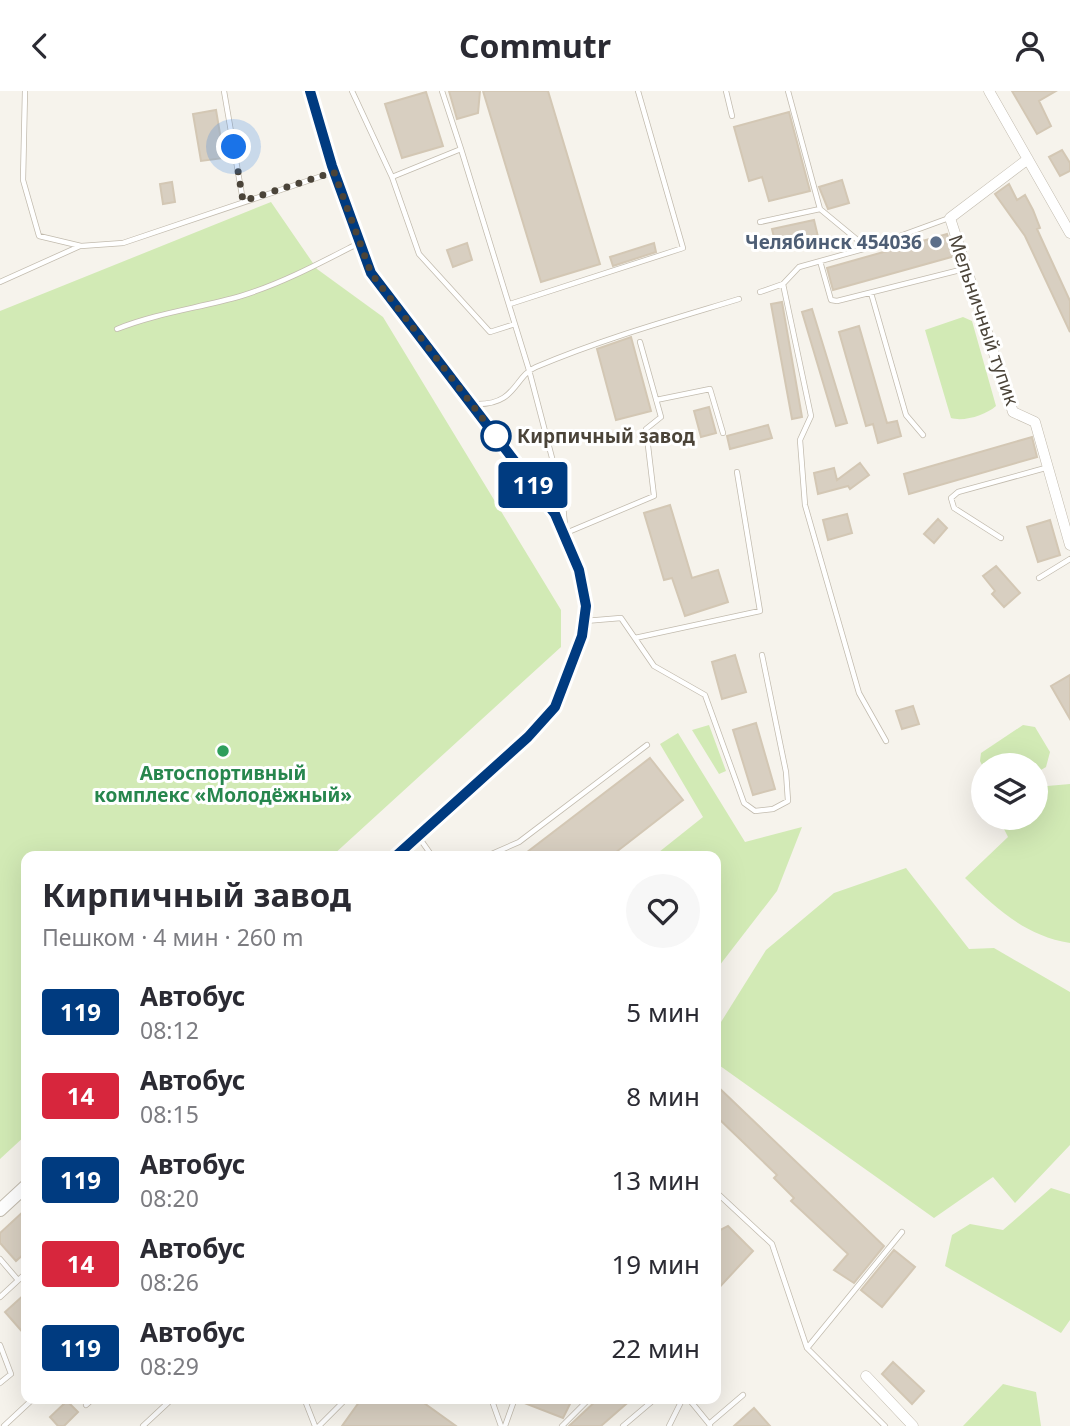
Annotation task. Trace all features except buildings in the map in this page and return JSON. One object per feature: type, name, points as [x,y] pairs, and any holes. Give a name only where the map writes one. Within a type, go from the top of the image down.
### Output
[{"type":"street","points":[[310,91],[334,172],[371,273],[555,514],[566,534],[579,570],[586,606],[579,646],[555,707],[528,737],[402,851]]},
{"type":"street","points":[[989,91],[1070,233]]},
{"type":"street","name":"Мельничный тупик","points":[[1028,159],[950,218],[964,269],[1013,412],[1035,422],[1070,545]]},
{"type":"street","points":[[0,1210],[21,1191]]},
{"type":"street","points":[[866,1376],[912,1426]]},
{"type":"lane","points":[[24,91],[23,180],[39,236],[81,246],[123,243],[334,172]]},
{"type":"lane","points":[[231,91],[224,92],[243,201]]},
{"type":"lane","points":[[352,91],[392,177],[419,254],[490,332],[515,324]]},
{"type":"lane","points":[[442,91],[529,370],[562,496],[566,534],[654,496],[646,429],[661,417],[640,342]]},
{"type":"lane","points":[[510,305],[683,248],[638,91]]},
{"type":"lane","points":[[726,91],[732,116]]},
{"type":"lane","points":[[788,91],[820,209],[867,247]]},
{"type":"lane","points":[[392,177],[461,149]]},
{"type":"lane","points":[[760,222],[820,209]]},
{"type":"lane","points":[[760,292],[783,283],[799,267],[950,218]]},
{"type":"lane","points":[[117,329],[148,316],[240,296],[288,280],[360,243]]},
{"type":"lane","points":[[0,282],[81,246]]},
{"type":"lane","points":[[820,261],[831,300],[837,302],[964,269]]},
{"type":"lane","points":[[783,283],[811,417],[800,440],[805,505],[859,693],[886,741]]},
{"type":"lane","points":[[871,293],[906,415],[923,435]]},
{"type":"lane","points":[[472,404],[486,405],[513,393],[529,370],[589,345],[739,299]]},
{"type":"lane","points":[[656,400],[710,389],[723,433]]},
{"type":"lane","points":[[1001,538],[954,508],[951,498],[958,492],[1049,467]]},
{"type":"lane","points":[[635,638],[760,611],[737,472]]},
{"type":"lane","points":[[1039,577],[1070,559]]},
{"type":"lane","points":[[584,621],[621,618],[654,666],[705,695],[744,803],[755,811],[773,809],[788,801],[786,772],[762,655]]},
{"type":"lane","points":[[498,851],[519,842],[648,745]]},
{"type":"lane","points":[[418,836],[428,851]]},
{"type":"lane","points":[[721,1197],[772,1244],[807,1348],[885,1426]]},
{"type":"lane","points":[[807,1348],[902,1232]]},
{"type":"lane","points":[[0,1259],[18,1280]]},
{"type":"lane","points":[[0,1297],[21,1277]]},
{"type":"lane","points":[[0,1345],[11,1374],[0,1383]]},
{"type":"lane","points":[[693,1404],[710,1425],[743,1395]]},
{"type":"lane","points":[[4,1426],[28,1404]]},
{"type":"lane","points":[[143,1426],[167,1404]]},
{"type":"lane","points":[[307,1404],[317,1426],[341,1404]]},
{"type":"lane","points":[[494,1404],[503,1426]]},
{"type":"lane","points":[[503,1426],[512,1404]]},
{"type":"lane","points":[[562,1426],[584,1404]]},
{"type":"lane","points":[[623,1426],[649,1404]]},
{"type":"lane","points":[[668,1426],[679,1404]]},
{"type":"green space","name":"Автоспортивный комплекс «Молодёжный»","points":[[271,202],[317,269],[383,317],[561,610],[561,647],[337,851],[21,851],[21,1140],[0,1159],[0,311]]},
{"type":"green space","points":[[963,317],[972,321],[996,406],[975,417],[956,419],[951,418],[925,330]]},
{"type":"green space","points":[[709,725],[726,771],[719,774],[692,730]]},
{"type":"green space","points":[[1023,725],[1035,727],[1050,752],[1048,760],[1048,753],[981,753]]},
{"type":"green space","points":[[678,733],[745,842],[802,827],[777,891],[721,964],[721,851],[660,851],[703,817],[660,744]]},
{"type":"green space","points":[[1070,784],[1070,943],[1039,934],[1012,919],[965,878],[1008,837],[1004,830],[1048,830],[1048,786]]},
{"type":"green space","points":[[906,868],[969,949],[994,948],[1070,992],[1070,1145],[1015,1203],[993,1177],[934,1218],[721,1067],[721,1022],[766,950],[834,893]]},
{"type":"green space","points":[[1051,1188],[1070,1194],[1070,1320],[1061,1333],[945,1266],[952,1235],[970,1224],[1003,1230]]},
{"type":"green space","points":[[1003,1384],[1036,1392],[1041,1426],[963,1426]]},
{"type":"bus line","name":"119","points":[[310,91],[332,166],[371,273],[555,514],[566,534],[579,570],[586,606],[582,636],[555,707],[528,737],[402,851]]},
{"type":"place","name":"Челябинск 454036","points":[[936,242]]},
{"type":"place","name":"Кирпичный завод","points":[[496,436]]},
{"type":"place","name":"Автоспортивный комплекс «Молодёжный»","points":[[223,751]]},
{"type":"route","points":[[234,147],[243,201],[334,172],[371,273],[496,436]]}]
